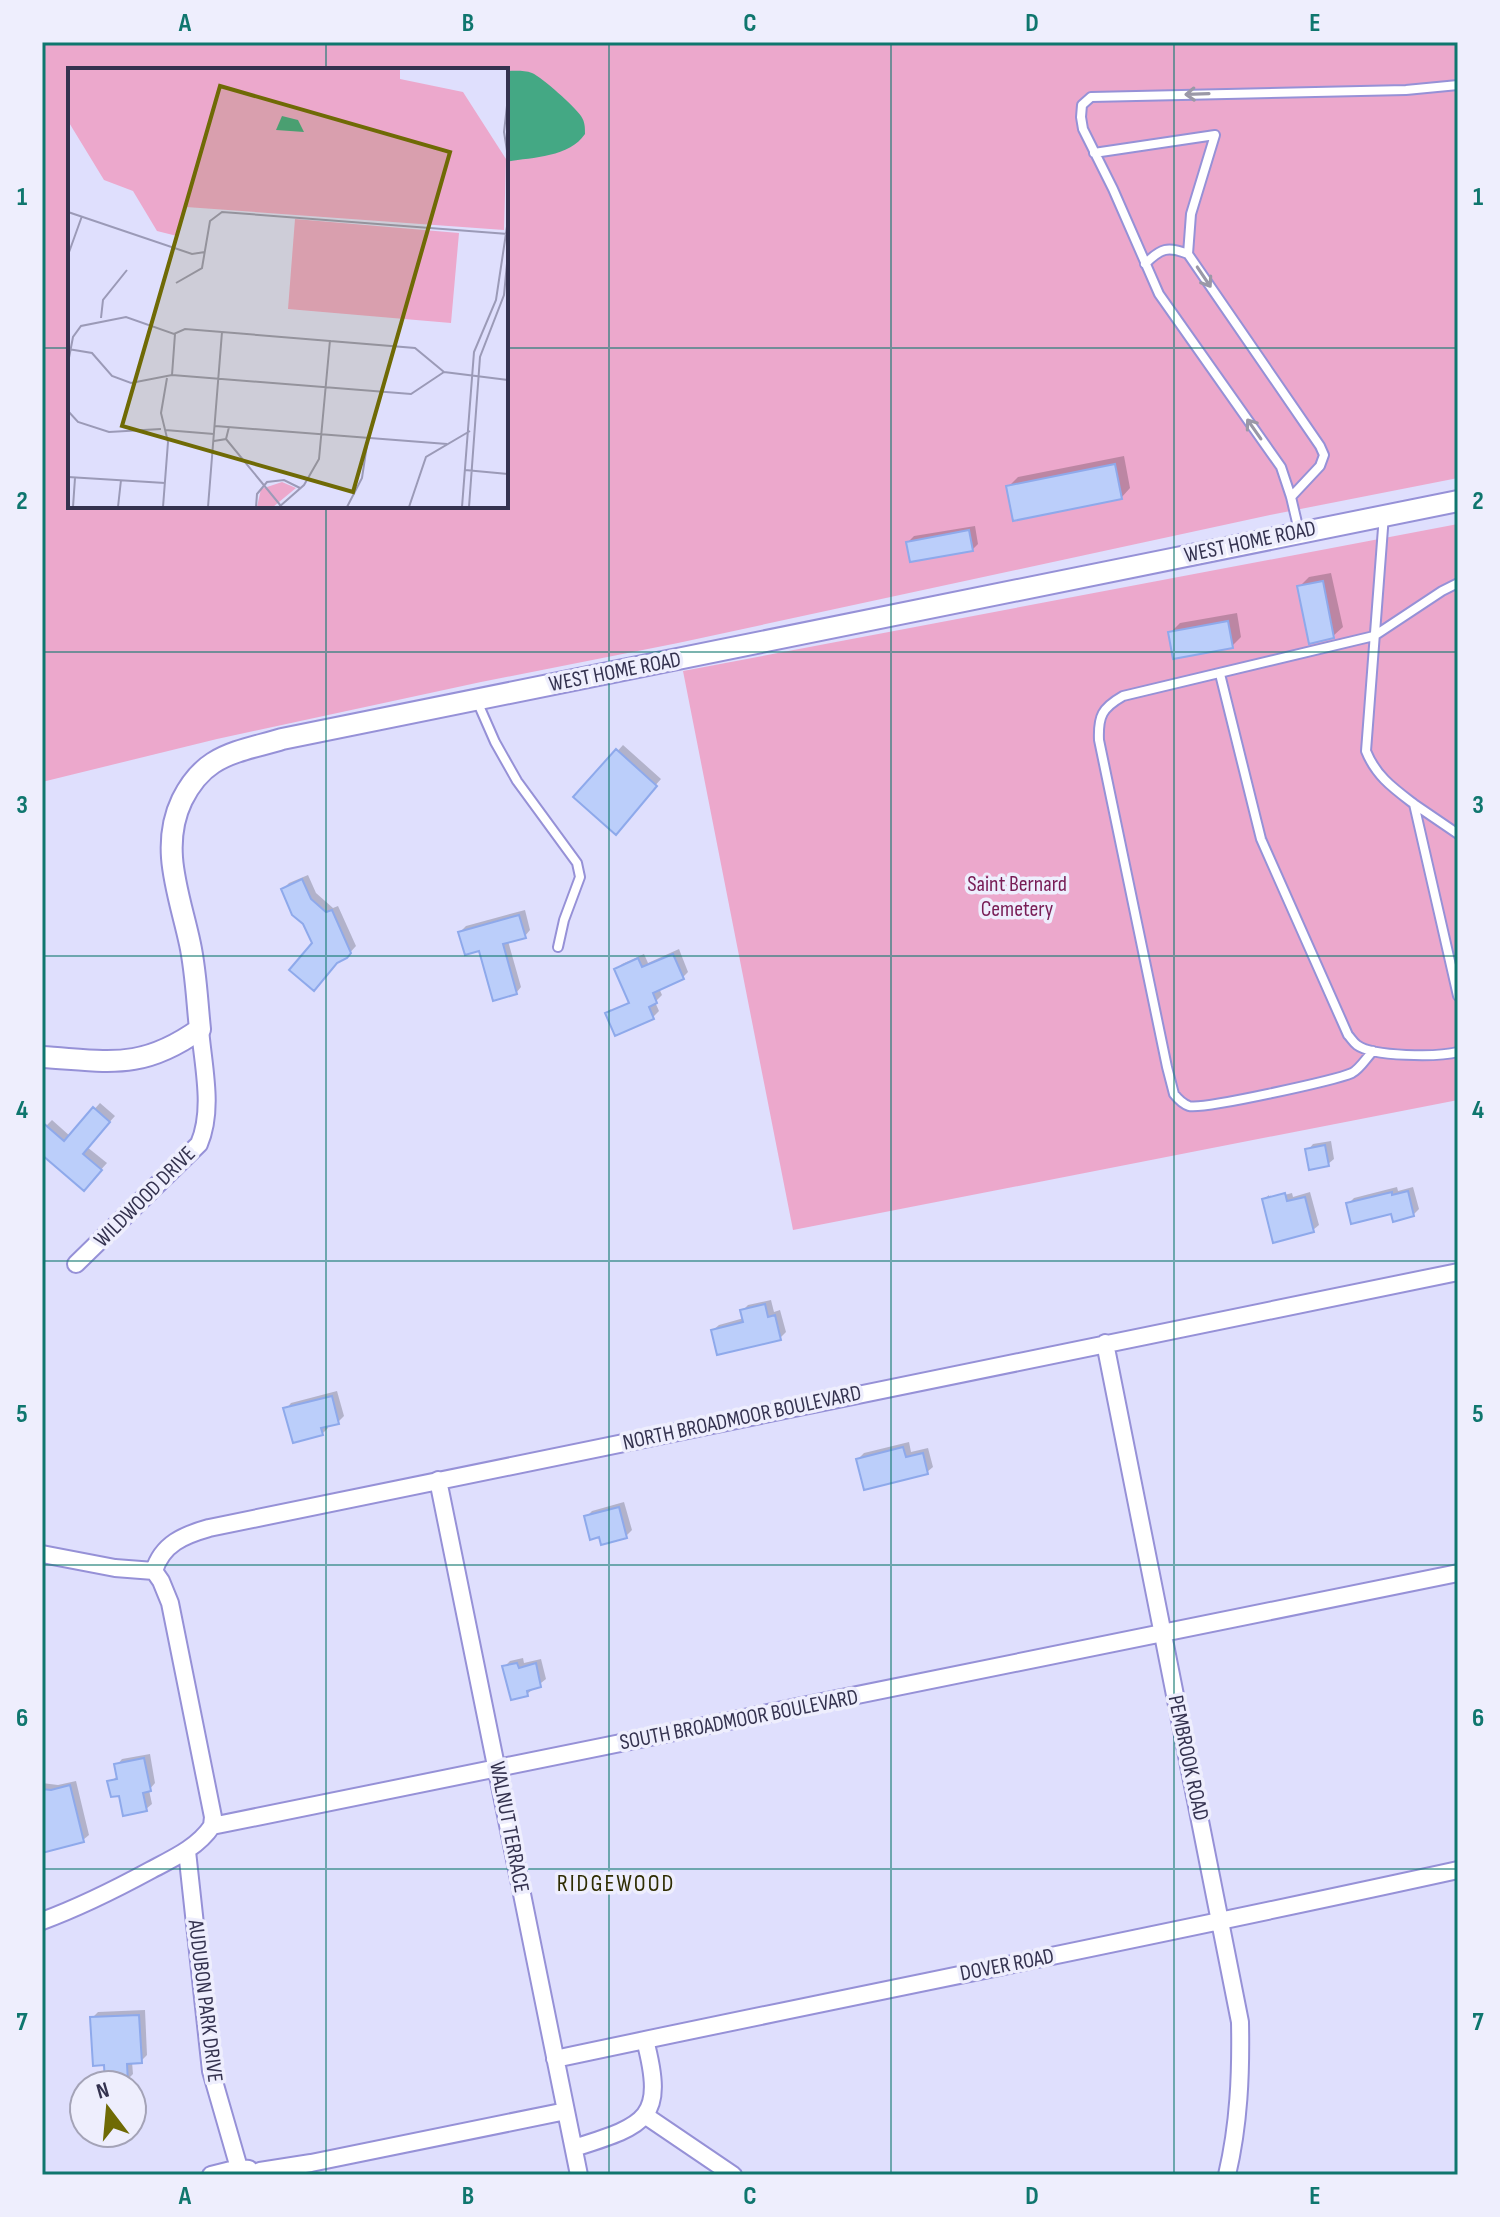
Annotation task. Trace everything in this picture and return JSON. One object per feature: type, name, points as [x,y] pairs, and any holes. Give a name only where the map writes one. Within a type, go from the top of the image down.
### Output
[{"type":"street","name":"WEST HOME ROAD","points":[[200,1029],[190,945],[171,857],[171,835],[187,789],[213,763],[231,755],[282,739],[1458,501]]},
{"type":"street","points":[[42,1057],[119,1062],[141,1059],[162,1052],[200,1029]]},
{"type":"street","name":"WILDWOOD DRIVE","points":[[76,1264],[199,1144],[206,1128],[200,1029]]},
{"type":"street","name":"NORTH BROADMOOR BOULEVARD","points":[[154,1571],[165,1549],[190,1534],[209,1528],[1458,1272]]},
{"type":"street","name":"PEMBROOK ROAD","points":[[1105,1343],[1240,2022],[1241,2077],[1237,2126],[1227,2175]]},
{"type":"street","name":"WALNUT TERRACE","points":[[438,1480],[579,2175]]},
{"type":"street","points":[[42,1554],[115,1568],[154,1571],[161,1581],[170,1603],[213,1817],[207,1834],[187,1851],[114,1890],[42,1921]]},
{"type":"street","name":"SOUTH BROADMOOR BOULEVARD","points":[[212,1826],[1458,1573]]},
{"type":"street","name":"AUDUBON PARK DRIVE","points":[[187,1851],[211,2071],[239,2168]]},
{"type":"street","name":"DOVER ROAD","points":[[555,2059],[1222,1922],[1458,1870]]},
{"type":"street","points":[[574,2148],[629,2128],[646,2116],[653,2097],[652,2066],[645,2040]]},
{"type":"street","points":[[211,2175],[239,2168],[263,2173],[566,2111]]},
{"type":"street","points":[[646,2116],[733,2175]]},
{"type":"lane","points":[[1299,531],[1281,467],[1159,294],[1083,129],[1082,105],[1091,97],[1406,90],[1458,85]]},
{"type":"lane","points":[[1094,153],[1215,135],[1191,214],[1188,254]]},
{"type":"lane","points":[[1145,264],[1163,250],[1173,248],[1188,254],[1320,446],[1324,455],[1320,466],[1291,497]]},
{"type":"lane","points":[[1384,515],[1366,751],[1373,767],[1386,783],[1458,834]]},
{"type":"lane","points":[[1373,1051],[1354,1072],[1249,1098],[1189,1106],[1174,1094],[1099,740],[1099,727],[1102,713],[1123,696],[1374,636],[1458,583]]},
{"type":"lane","points":[[1220,674],[1261,839],[1348,1035],[1357,1046],[1373,1051],[1425,1056],[1458,1052]]},
{"type":"lane","points":[[477,700],[495,742],[517,781],[577,863],[580,877],[558,947]]},
{"type":"lane","points":[[1414,804],[1458,996]]},
{"type":"green space","points":[[42,42],[1458,42],[1458,478],[1270,515],[217,739],[42,782]]},
{"type":"green space","name":"Saint Bernard Cemetery","points":[[1458,524],[1458,1100],[793,1230],[683,671]]},
{"type":"shaded area","points":[[508,71],[532,73],[581,116],[585,134],[569,148],[549,155],[508,162]]},
{"type":"building","points":[[1115,464],[1122,499],[1013,521],[1006,486]]},
{"type":"building","points":[[969,530],[973,551],[910,562],[906,542]]},
{"type":"building","points":[[1323,581],[1334,638],[1309,644],[1297,586]]},
{"type":"building","points":[[1228,621],[1233,648],[1173,659],[1168,632]]},
{"type":"building","points":[[616,749],[657,786],[616,835],[573,797]]},
{"type":"building","points":[[302,879],[311,899],[326,912],[332,910],[351,953],[337,963],[314,991],[289,970],[312,943],[303,924],[292,915],[281,889]]},
{"type":"building","points":[[519,915],[526,938],[503,944],[517,994],[493,1001],[479,951],[465,955],[458,932]]},
{"type":"building","points":[[673,954],[684,979],[653,993],[657,1003],[649,1007],[654,1019],[615,1036],[605,1013],[629,1003],[614,969],[638,958],[642,967]]},
{"type":"building","points":[[93,1107],[110,1122],[83,1154],[102,1170],[84,1191],[42,1155],[42,1122],[64,1141]]},
{"type":"building","points":[[1325,1145],[1329,1166],[1309,1170],[1305,1149]]},
{"type":"building","points":[[1408,1191],[1414,1216],[1393,1222],[1391,1214],[1351,1224],[1346,1203]]},
{"type":"building","points":[[1285,1193],[1287,1201],[1305,1197],[1314,1232],[1273,1243],[1262,1199]]},
{"type":"building","points":[[765,1304],[768,1317],[775,1315],[781,1340],[717,1355],[711,1330],[743,1322],[740,1310]]},
{"type":"building","points":[[332,1396],[339,1424],[321,1428],[323,1435],[293,1443],[283,1408]]},
{"type":"building","points":[[903,1447],[906,1457],[923,1453],[928,1474],[864,1490],[856,1459]]},
{"type":"building","points":[[619,1507],[627,1538],[601,1545],[599,1537],[590,1540],[584,1516]]},
{"type":"building","points":[[517,1663],[519,1668],[536,1663],[541,1687],[527,1691],[528,1696],[511,1700],[502,1666]]},
{"type":"building","points":[[144,1758],[151,1791],[143,1793],[147,1811],[123,1816],[119,1796],[111,1797],[107,1781],[117,1779],[114,1764]]},
{"type":"building","points":[[70,1785],[84,1842],[42,1853],[42,1789]]},
{"type":"building","points":[[139,2015],[142,2063],[127,2064],[127,2069],[93,2066],[90,2017]]},
{"type":"district","name":"RIDGEWOOD","points":[[616,1883]]}]
